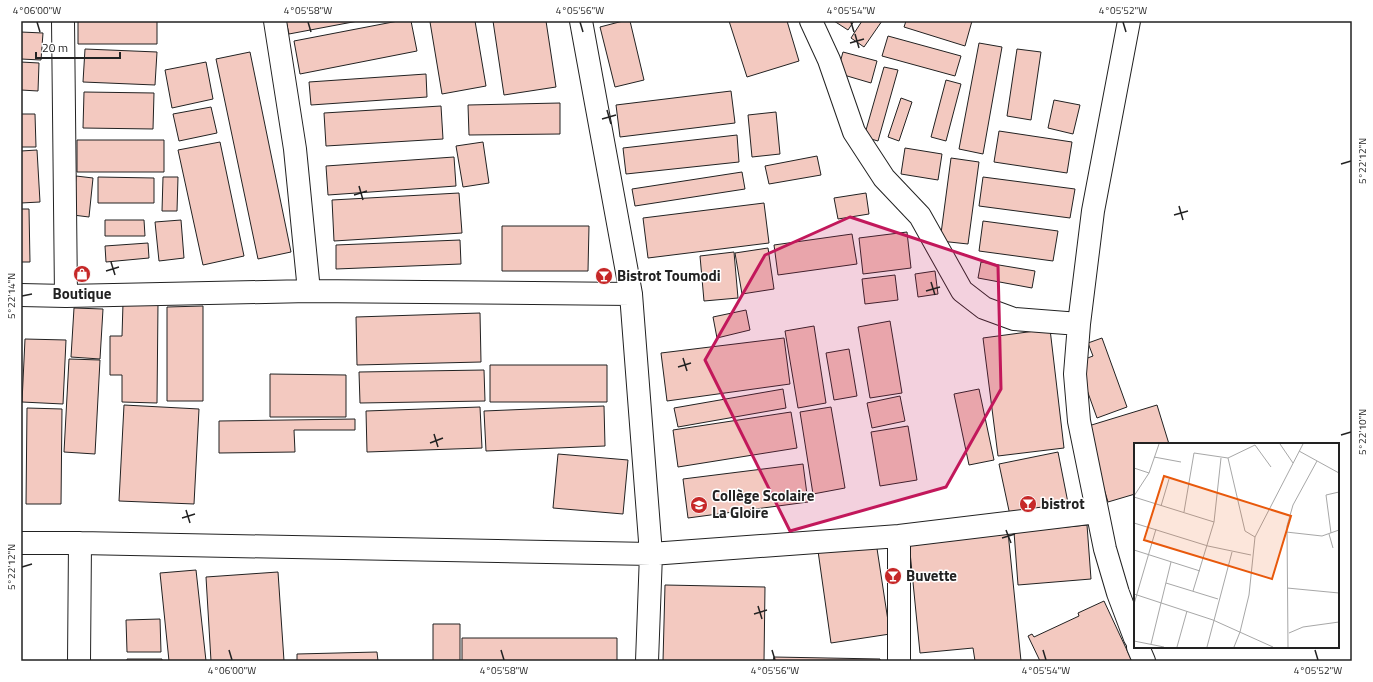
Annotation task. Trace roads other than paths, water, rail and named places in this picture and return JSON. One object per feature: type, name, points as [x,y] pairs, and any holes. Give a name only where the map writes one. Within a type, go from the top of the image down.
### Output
[{"type":"street","points":[[63,21],[66,296]]},
{"type":"street","points":[[274,21],[295,148],[309,291]]},
{"type":"street","points":[[581,21],[631,294],[651,554],[647,661]]},
{"type":"street","points":[[811,21],[829,60],[854,132],[884,178],[920,216],[962,291],[984,308],[1014,319],[1079,324]]},
{"type":"street","points":[[1129,21],[1093,212],[1079,324],[1075,374],[1079,421],[1097,512],[1107,556],[1118,593],[1134,635]]},
{"type":"street","points":[[21,295],[66,296],[309,291],[631,294]]},
{"type":"street","points":[[21,543],[80,542],[651,554],[899,536],[1097,512]]},
{"type":"street","points":[[899,536],[899,661]]},
{"type":"street","points":[[79,661],[80,542]]},
{"type":"street","points":[[1138,648],[1144,661]]},
{"type":"place","name":"Boutique","points":[[82,274]]},
{"type":"place","name":"Bistrot Toumodi","points":[[604,276]]},
{"type":"place","name":"bistrot","points":[[1028,504]]},
{"type":"place","name":"Collège Scolaire La Gloire","points":[[699,505]]},
{"type":"place","name":"Buvette","points":[[893,576]]}]
